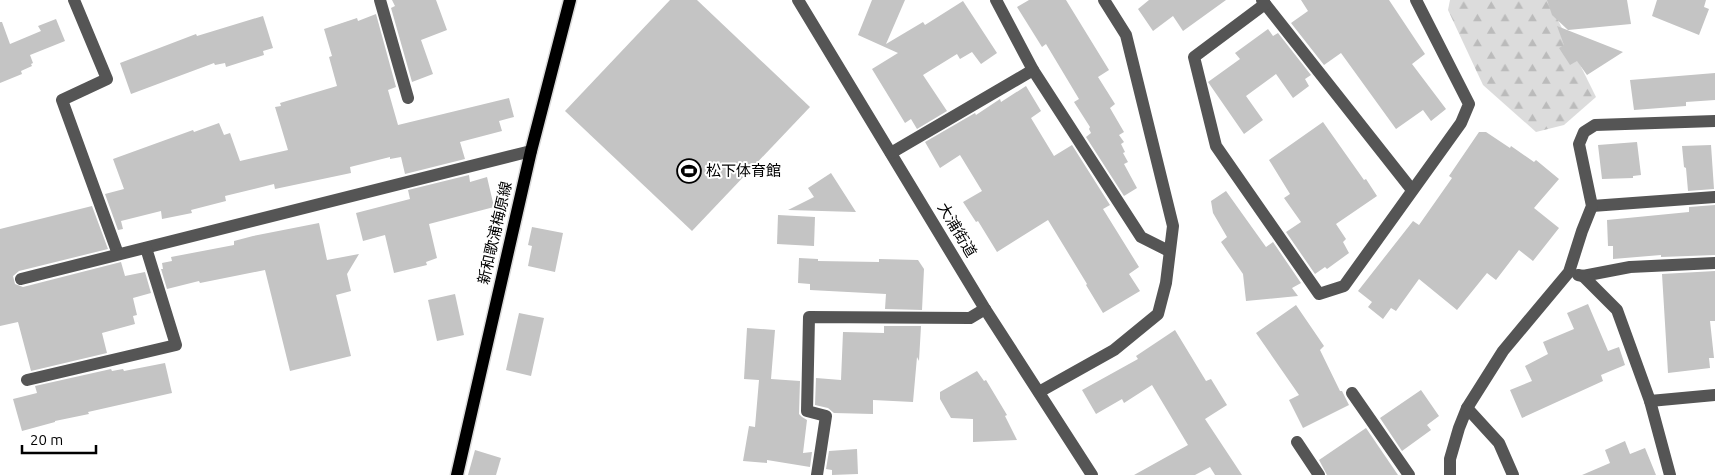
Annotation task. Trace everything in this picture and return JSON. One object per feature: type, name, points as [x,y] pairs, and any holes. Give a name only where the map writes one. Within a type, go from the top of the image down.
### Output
[{"type":"main road","name":"新和歌浦梅原線","points":[[457,475],[530,150],[570,0]]},
{"type":"street","points":[[74,0],[107,79],[62,100],[118,254]]},
{"type":"street","points":[[380,0],[408,98]]},
{"type":"street","name":"大浦街道","points":[[798,0],[986,309],[1092,475]]},
{"type":"street","points":[[996,0],[1033,70],[1141,236],[1169,251]]},
{"type":"street","points":[[1040,392],[1114,350],[1158,314],[1166,283],[1173,226],[1126,35],[1104,0]]},
{"type":"street","points":[[1412,190],[1264,2],[1194,57],[1216,146],[1319,294],[1344,286],[1461,123],[1469,104],[1416,0]]},
{"type":"street","points":[[891,153],[1033,70]]},
{"type":"street","points":[[1450,475],[1450,459],[1467,408],[1504,351],[1569,272],[1592,206],[1580,144],[1584,132],[1596,125],[1715,121]]},
{"type":"street","points":[[21,279],[530,150]]},
{"type":"street","points":[[1592,206],[1715,196]]},
{"type":"street","points":[[27,380],[176,345],[146,248]]},
{"type":"street","points":[[1569,272],[1584,276],[1630,267],[1715,263]]},
{"type":"street","points":[[1584,276],[1617,310],[1650,401],[1670,475]]},
{"type":"street","points":[[816,475],[826,416],[807,411],[809,317],[970,318],[986,309]]},
{"type":"street","points":[[1352,393],[1410,475]]},
{"type":"street","points":[[1650,401],[1715,395]]},
{"type":"street","points":[[1467,408],[1499,443],[1513,475]]},
{"type":"street","points":[[1297,442],[1319,475]]},
{"type":"green space","points":[[1450,0],[1548,0],[1596,97],[1564,125],[1536,132],[1483,85],[1448,10]]},
{"type":"building","points":[[392,0],[436,0],[447,30],[421,40],[433,74],[412,82],[391,8],[395,6]]},
{"type":"building","name":"松下体育館","points":[[670,0],[697,0],[810,107],[692,231],[565,111]]},
{"type":"building","points":[[872,0],[905,0],[886,44],[923,22],[925,25],[963,1],[997,53],[981,64],[972,52],[960,59],[957,54],[923,75],[947,111],[917,129],[911,119],[905,123],[872,69],[898,53],[858,35]]},
{"type":"building","points":[[1029,0],[1066,0],[1109,70],[1098,77],[1115,104],[1110,108],[1124,132],[1119,135],[1124,142],[1121,144],[1128,162],[1124,164],[1137,188],[1124,196],[1086,137],[1091,133],[1090,127],[1074,102],[1079,99],[1046,44],[1042,47],[1017,7]]},
{"type":"building","points":[[1149,0],[1226,0],[1183,31],[1173,16],[1153,31],[1138,9]]},
{"type":"building","points":[[1301,0],[1389,0],[1425,54],[1412,64],[1446,109],[1431,121],[1423,110],[1396,129],[1341,53],[1324,65],[1291,23],[1308,11]]},
{"type":"building","points":[[1547,0],[1627,0],[1631,24],[1568,30],[1552,15]]},
{"type":"building","points":[[1657,0],[1706,0],[1704,7],[1709,9],[1699,35],[1652,16]]},
{"type":"building","points":[[376,14],[396,87],[388,90],[398,125],[509,98],[514,117],[499,121],[502,131],[460,142],[465,159],[405,174],[401,157],[390,159],[390,157],[350,167],[351,173],[275,189],[274,184],[225,196],[226,201],[191,210],[192,213],[162,219],[161,211],[121,221],[123,229],[118,230],[105,194],[124,189],[113,159],[193,130],[194,132],[219,123],[224,135],[230,133],[240,161],[288,150],[275,107],[281,106],[280,103],[337,86],[329,57],[332,56],[324,29],[357,18],[358,21]]},
{"type":"building","points":[[263,16],[273,48],[263,51],[264,55],[226,67],[225,63],[215,65],[214,63],[131,94],[120,63],[196,34],[197,36]]},
{"type":"building","points":[[56,19],[65,41],[30,55],[33,63],[31,64],[32,66],[21,71],[22,74],[0,83],[0,22],[2,22],[10,44],[41,31],[38,26]]},
{"type":"building","points":[[1557,26],[1623,52],[1587,75],[1577,61],[1570,65],[1559,48],[1564,45]]},
{"type":"building","points":[[1268,29],[1273,36],[1278,33],[1311,75],[1305,79],[1309,86],[1293,98],[1276,74],[1246,96],[1263,120],[1244,134],[1208,82],[1240,59],[1235,53]]},
{"type":"building","points":[[1715,73],[1715,100],[1686,102],[1686,106],[1634,110],[1630,80]]},
{"type":"building","points":[[1026,86],[1041,111],[1031,118],[1054,156],[1072,145],[1110,205],[1103,209],[1139,267],[1129,274],[1140,291],[1103,313],[1048,220],[997,252],[978,221],[976,222],[963,202],[982,191],[960,155],[940,168],[925,142],[975,113],[976,115],[1000,99],[1001,102]]},
{"type":"building","points":[[1323,122],[1377,196],[1336,224],[1346,239],[1343,242],[1349,253],[1327,269],[1325,267],[1315,274],[1286,232],[1301,222],[1284,198],[1290,194],[1269,160]]},
{"type":"building","points":[[1479,132],[1486,132],[1534,162],[1536,160],[1559,179],[1534,208],[1559,228],[1533,261],[1519,250],[1496,280],[1487,273],[1457,310],[1419,279],[1396,311],[1391,308],[1383,319],[1368,307],[1372,302],[1358,291],[1413,221],[1419,225],[1452,178],[1449,176]]},
{"type":"building","points":[[1637,142],[1641,175],[1633,176],[1633,178],[1602,179],[1598,145]]},
{"type":"building","points":[[1711,145],[1714,189],[1688,191],[1682,146]]},
{"type":"building","points":[[831,173],[856,212],[788,210],[814,197],[808,188]]},
{"type":"building","points":[[469,175],[470,182],[487,177],[494,207],[429,224],[437,258],[426,262],[427,265],[394,273],[385,235],[363,241],[356,213],[410,199],[408,190]]},
{"type":"building","points":[[1226,191],[1266,247],[1273,242],[1301,283],[1292,288],[1298,296],[1246,301],[1243,274],[1221,242],[1227,237],[1213,213],[1211,201]]},
{"type":"building","points":[[1715,205],[1715,255],[1661,257],[1661,255],[1613,259],[1613,246],[1608,246],[1607,220],[1689,212],[1689,207]]},
{"type":"building","points":[[92,206],[108,249],[19,271],[13,276],[15,284],[23,287],[121,262],[125,276],[145,272],[151,293],[133,298],[137,315],[133,316],[135,324],[102,333],[107,353],[31,371],[18,322],[0,326],[0,229]]},
{"type":"building","points":[[778,215],[815,217],[814,246],[777,244]]},
{"type":"building","points":[[319,223],[327,260],[359,254],[347,274],[351,291],[336,295],[351,356],[290,371],[265,270],[200,283],[199,281],[167,289],[161,269],[163,269],[162,263],[172,261],[171,257],[234,245],[234,241],[253,236]]},
{"type":"building","points":[[532,227],[563,233],[555,272],[528,266],[532,246],[528,245]]},
{"type":"building","points":[[799,258],[818,259],[818,261],[879,262],[879,259],[918,260],[924,269],[922,310],[885,309],[886,294],[810,290],[810,284],[798,283]]},
{"type":"building","points":[[1715,271],[1715,321],[1710,321],[1714,358],[1709,358],[1710,368],[1668,373],[1662,274]]},
{"type":"building","points":[[455,294],[464,335],[437,341],[428,300]]},
{"type":"building","points":[[1588,304],[1608,351],[1619,347],[1625,365],[1601,375],[1603,381],[1522,418],[1510,390],[1532,381],[1525,366],[1548,354],[1543,342],[1574,329],[1567,313]]},
{"type":"building","points":[[1296,305],[1324,346],[1320,350],[1349,405],[1303,428],[1289,400],[1299,395],[1256,333]]},
{"type":"building","points":[[519,313],[544,318],[531,376],[506,370]]},
{"type":"building","points":[[884,326],[921,326],[919,361],[917,357],[913,402],[873,400],[873,414],[834,413],[828,408],[815,405],[816,378],[841,380],[843,332],[884,333]]},
{"type":"building","points":[[747,328],[775,330],[771,379],[800,381],[799,414],[807,420],[803,453],[812,452],[810,467],[767,460],[767,463],[743,461],[749,426],[755,427],[759,380],[744,379]]},
{"type":"building","points":[[1175,330],[1206,381],[1211,379],[1227,405],[1205,419],[1242,475],[1215,475],[1210,467],[1195,475],[1134,475],[1188,445],[1152,385],[1124,403],[1122,399],[1096,414],[1082,390],[1138,359],[1136,356]]},
{"type":"building","points":[[165,363],[172,393],[88,412],[89,414],[55,421],[22,431],[13,399],[37,393],[35,386],[111,369],[112,371],[123,369],[124,371]]},
{"type":"building","points":[[977,371],[984,381],[986,380],[1007,415],[1005,416],[1017,440],[973,442],[973,419],[951,418],[940,399],[940,392]]},
{"type":"building","points":[[1421,390],[1439,416],[1427,425],[1431,430],[1402,451],[1380,418]]},
{"type":"building","points":[[1366,428],[1398,475],[1327,475],[1319,460]]},
{"type":"building","points":[[1625,441],[1630,454],[1645,448],[1656,475],[1582,475],[1610,463],[1605,450]]},
{"type":"building","points":[[857,449],[858,474],[832,475],[832,470],[826,469],[829,451]]},
{"type":"building","points":[[475,450],[501,458],[496,475],[468,475]]},
{"type":"place","name":"松下体育館","points":[[689,171]]}]
